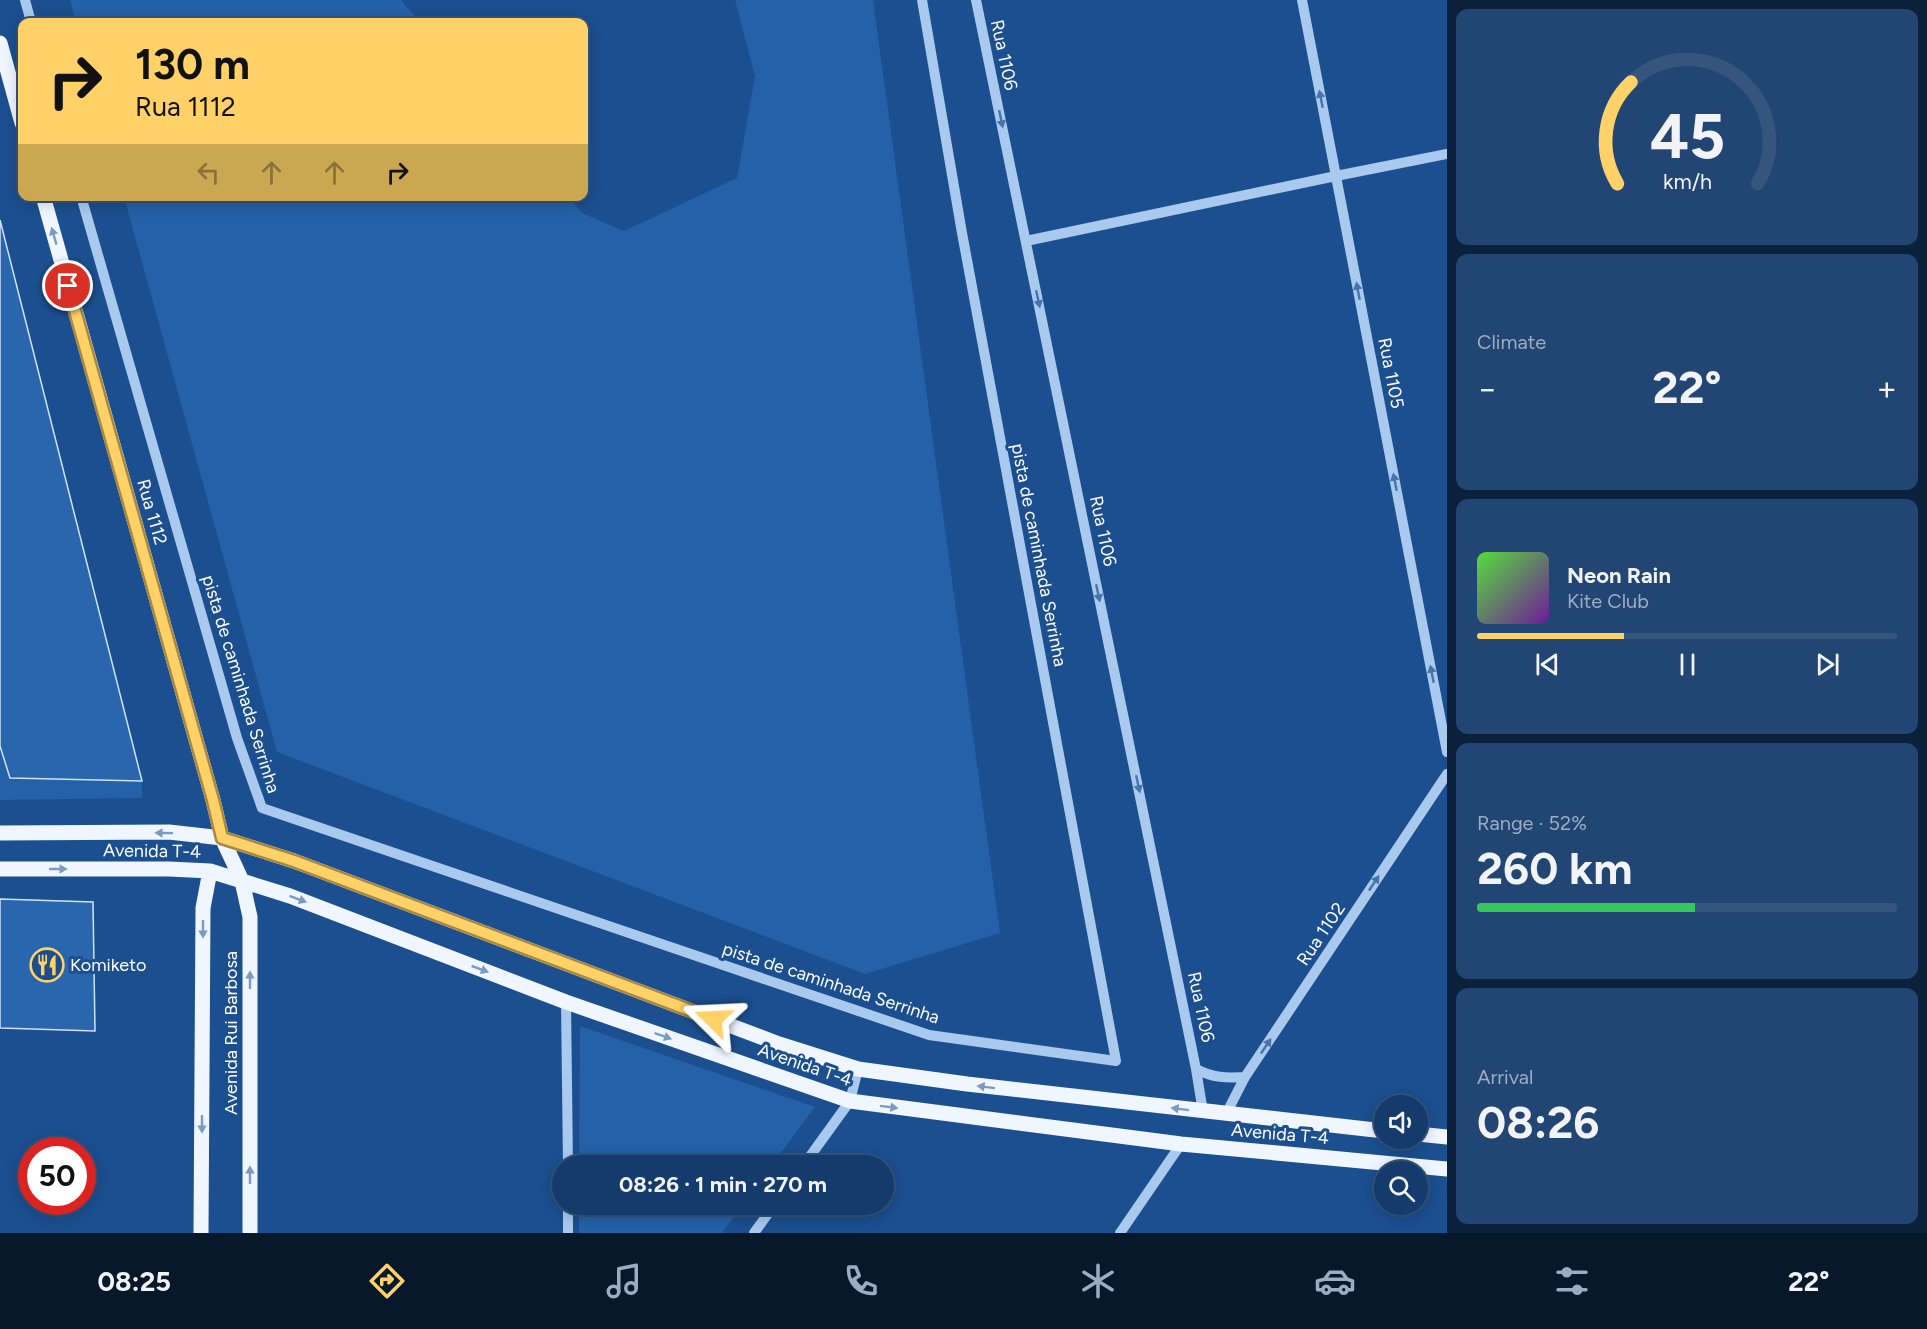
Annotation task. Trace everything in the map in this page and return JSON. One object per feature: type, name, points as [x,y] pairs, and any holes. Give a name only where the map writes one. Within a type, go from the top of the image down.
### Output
[{"type":"main road","points":[[0,43],[18,108]]},
{"type":"main road","name":"Rua 1112","points":[[44,201],[222,838]]},
{"type":"main road","name":"Avenida T-4","points":[[0,833],[169,832],[222,838],[294,861],[779,1044],[858,1069],[1203,1112],[1374,1130]]},
{"type":"main road","name":"Avenida Rui Barbosa","points":[[222,838],[242,881],[250,917],[250,1233]]},
{"type":"main road","name":"Avenida T-4","points":[[0,869],[210,871],[290,896],[566,1002],[850,1101],[1180,1144],[1447,1169]]},
{"type":"main road","name":"Avenida Rui Barbosa","points":[[201,1233],[203,908],[210,871]]},
{"type":"main road","points":[[1428,1135],[1447,1137]]},
{"type":"street","points":[[25,0],[31,18]]},
{"type":"street","name":"pista de caminhada Serrinha","points":[[82,201],[237,738],[262,808],[929,1035],[1116,1061],[962,232],[922,0]]},
{"type":"street","name":"Rua 1106","points":[[976,0],[1203,1112]]},
{"type":"street","name":"Rua 1105","points":[[1302,0],[1447,752]]},
{"type":"street","points":[[1026,242],[1447,154]]},
{"type":"street","name":"Rua 1102","points":[[1226,1114],[1245,1077],[1447,774]]},
{"type":"street","points":[[566,1002],[568,1155]]},
{"type":"street","points":[[811,1155],[850,1101],[858,1069]]},
{"type":"street","name":"Rua 1106","points":[[1196,1069],[1209,1076],[1245,1077]]},
{"type":"street","points":[[1120,1233],[1180,1144]]},
{"type":"street","points":[[568,1215],[568,1233]]},
{"type":"street","points":[[754,1233],[767,1215]]},
{"type":"shaded area","points":[[70,0],[401,0],[417,18],[75,18]]},
{"type":"shaded area","points":[[735,0],[873,0],[1000,933],[865,974],[277,752],[125,201],[572,201],[582,213],[624,231],[737,178],[755,76]]},
{"type":"shaded area","points":[[0,746],[10,778],[142,781],[142,798],[0,800]]},
{"type":"shaded area","points":[[580,1026],[815,1107],[779,1155],[579,1155]]},
{"type":"shaded area","points":[[579,1215],[736,1215],[722,1233],[579,1233]]},
{"type":"building","points":[[0,220],[142,781],[10,778],[0,746]]},
{"type":"building","name":"Komiketo","points":[[0,899],[93,902],[95,1031],[0,1028]]},
{"type":"place","name":"Komiketo","points":[[47,965]]},
{"type":"route","points":[[68,286],[222,838],[294,861],[713,1019]]}]
